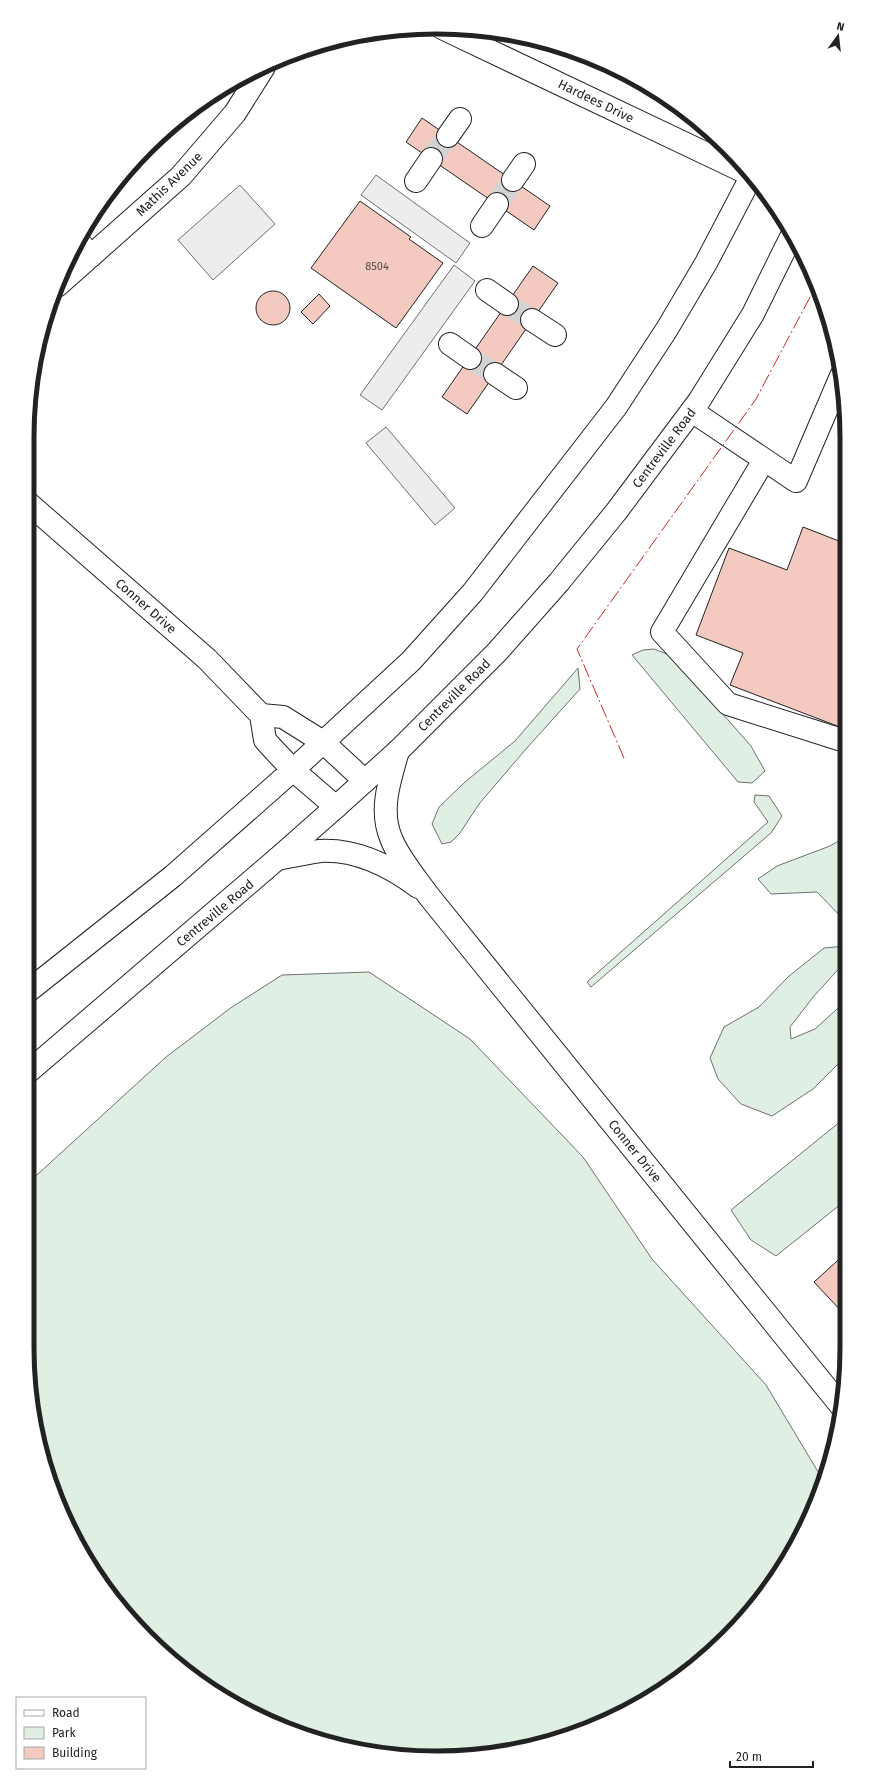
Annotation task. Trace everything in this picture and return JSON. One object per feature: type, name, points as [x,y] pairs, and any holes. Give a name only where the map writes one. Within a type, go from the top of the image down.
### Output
[{"type":"main road","name":"Hardees Drive","points":[[456,35],[738,169]]},
{"type":"main road","name":"Mathis Avenue","points":[[74,264],[85,249],[148,206],[190,166],[235,113],[258,77]]},
{"type":"main road","points":[[416,181],[431,159]]},
{"type":"main road","points":[[34,986],[173,876],[293,770],[410,661],[468,598],[616,407],[667,329],[706,264],[749,182]]},
{"type":"main road","points":[[482,226],[497,204]]},
{"type":"main road","name":"Centreville Road","points":[[34,1067],[336,807],[398,751],[497,652],[559,582],[616,512],[692,411],[752,314],[789,242]]},
{"type":"main road","points":[[487,290],[507,304]]},
{"type":"main road","points":[[532,320],[555,335]]},
{"type":"main road","points":[[450,344],[470,358]]},
{"type":"main road","points":[[495,374],[516,388]]},
{"type":"main road","points":[[692,411],[796,481],[837,385]]},
{"type":"main road","points":[[764,460],[662,632],[728,704],[840,739]]},
{"type":"main road","name":"Conner Drive","points":[[34,510],[207,659],[261,714]]},
{"type":"main road","points":[[336,807],[293,770],[265,740],[261,714],[283,717],[323,742],[364,781]]},
{"type":"main road","name":"Conner Drive","points":[[398,751],[386,798],[387,826],[394,845],[428,895],[837,1400]]},
{"type":"main road","name":"Conner Drive","points":[[277,859],[321,851],[350,854],[383,865],[428,895]]},
{"type":"green space","points":[[654,649],[672,656],[751,746],[765,771],[752,783],[738,782],[632,655],[643,650]]},
{"type":"green space","points":[[578,668],[580,689],[479,804],[460,833],[451,842],[442,844],[432,824],[439,807],[465,782],[515,741]]},
{"type":"green space","points":[[755,795],[769,796],[782,816],[771,833],[591,987],[587,982],[768,822],[754,802]]},
{"type":"green space","points":[[840,840],[840,916],[817,892],[771,894],[758,879],[777,866],[830,846]]},
{"type":"green space","points":[[840,947],[840,967],[814,996],[790,1027],[791,1039],[815,1029],[840,1006],[840,1062],[813,1089],[772,1116],[741,1104],[718,1079],[710,1058],[724,1027],[759,1007],[788,977],[824,948]]},
{"type":"green space","points":[[369,972],[470,1039],[583,1157],[652,1259],[766,1385],[820,1475],[809,1502],[786,1550],[757,1593],[722,1633],[703,1651],[661,1683],[615,1709],[567,1730],[490,1748],[437,1751],[411,1750],[384,1748],[358,1743],[307,1730],[259,1709],[235,1697],[192,1668],[171,1651],[134,1614],[117,1593],[88,1550],[55,1478],[37,1401],[35,1374],[34,1178],[166,1057],[232,1007],[282,975]]},
{"type":"green space","points":[[840,1122],[840,1205],[776,1256],[751,1240],[731,1210]]},
{"type":"shaded area","points":[[376,175],[470,243],[456,263],[361,195]]},
{"type":"shaded area","points":[[240,185],[275,224],[213,280],[178,240]]},
{"type":"shaded area","points":[[454,265],[475,281],[382,410],[360,395]]},
{"type":"shaded area","points":[[386,427],[455,508],[435,525],[366,443]]},
{"type":"building","points":[[422,118],[550,206],[534,230],[406,142]]},
{"type":"building","points":[[360,201],[411,237],[409,239],[443,263],[396,328],[311,268]]},
{"type":"building","points":[[533,266],[558,283],[467,414],[442,397]]},
{"type":"building","points":[[273,291],[285,296],[290,308],[285,320],[273,325],[261,320],[256,308],[261,296]]},
{"type":"building","points":[[319,294],[330,306],[313,324],[301,312]]},
{"type":"building","points":[[803,527],[840,541],[840,727],[730,685],[743,653],[696,635],[729,548],[787,570]]},
{"type":"building","points":[[840,1258],[840,1310],[814,1282]]},
{"type":"tunnel","points":[[431,159],[448,136]]},
{"type":"tunnel","points":[[497,204],[513,180]]},
{"type":"tunnel","points":[[507,304],[532,320]]},
{"type":"tunnel","points":[[470,358],[495,374]]},
{"type":"power","points":[[624,758],[577,649],[756,399],[813,292]]}]
